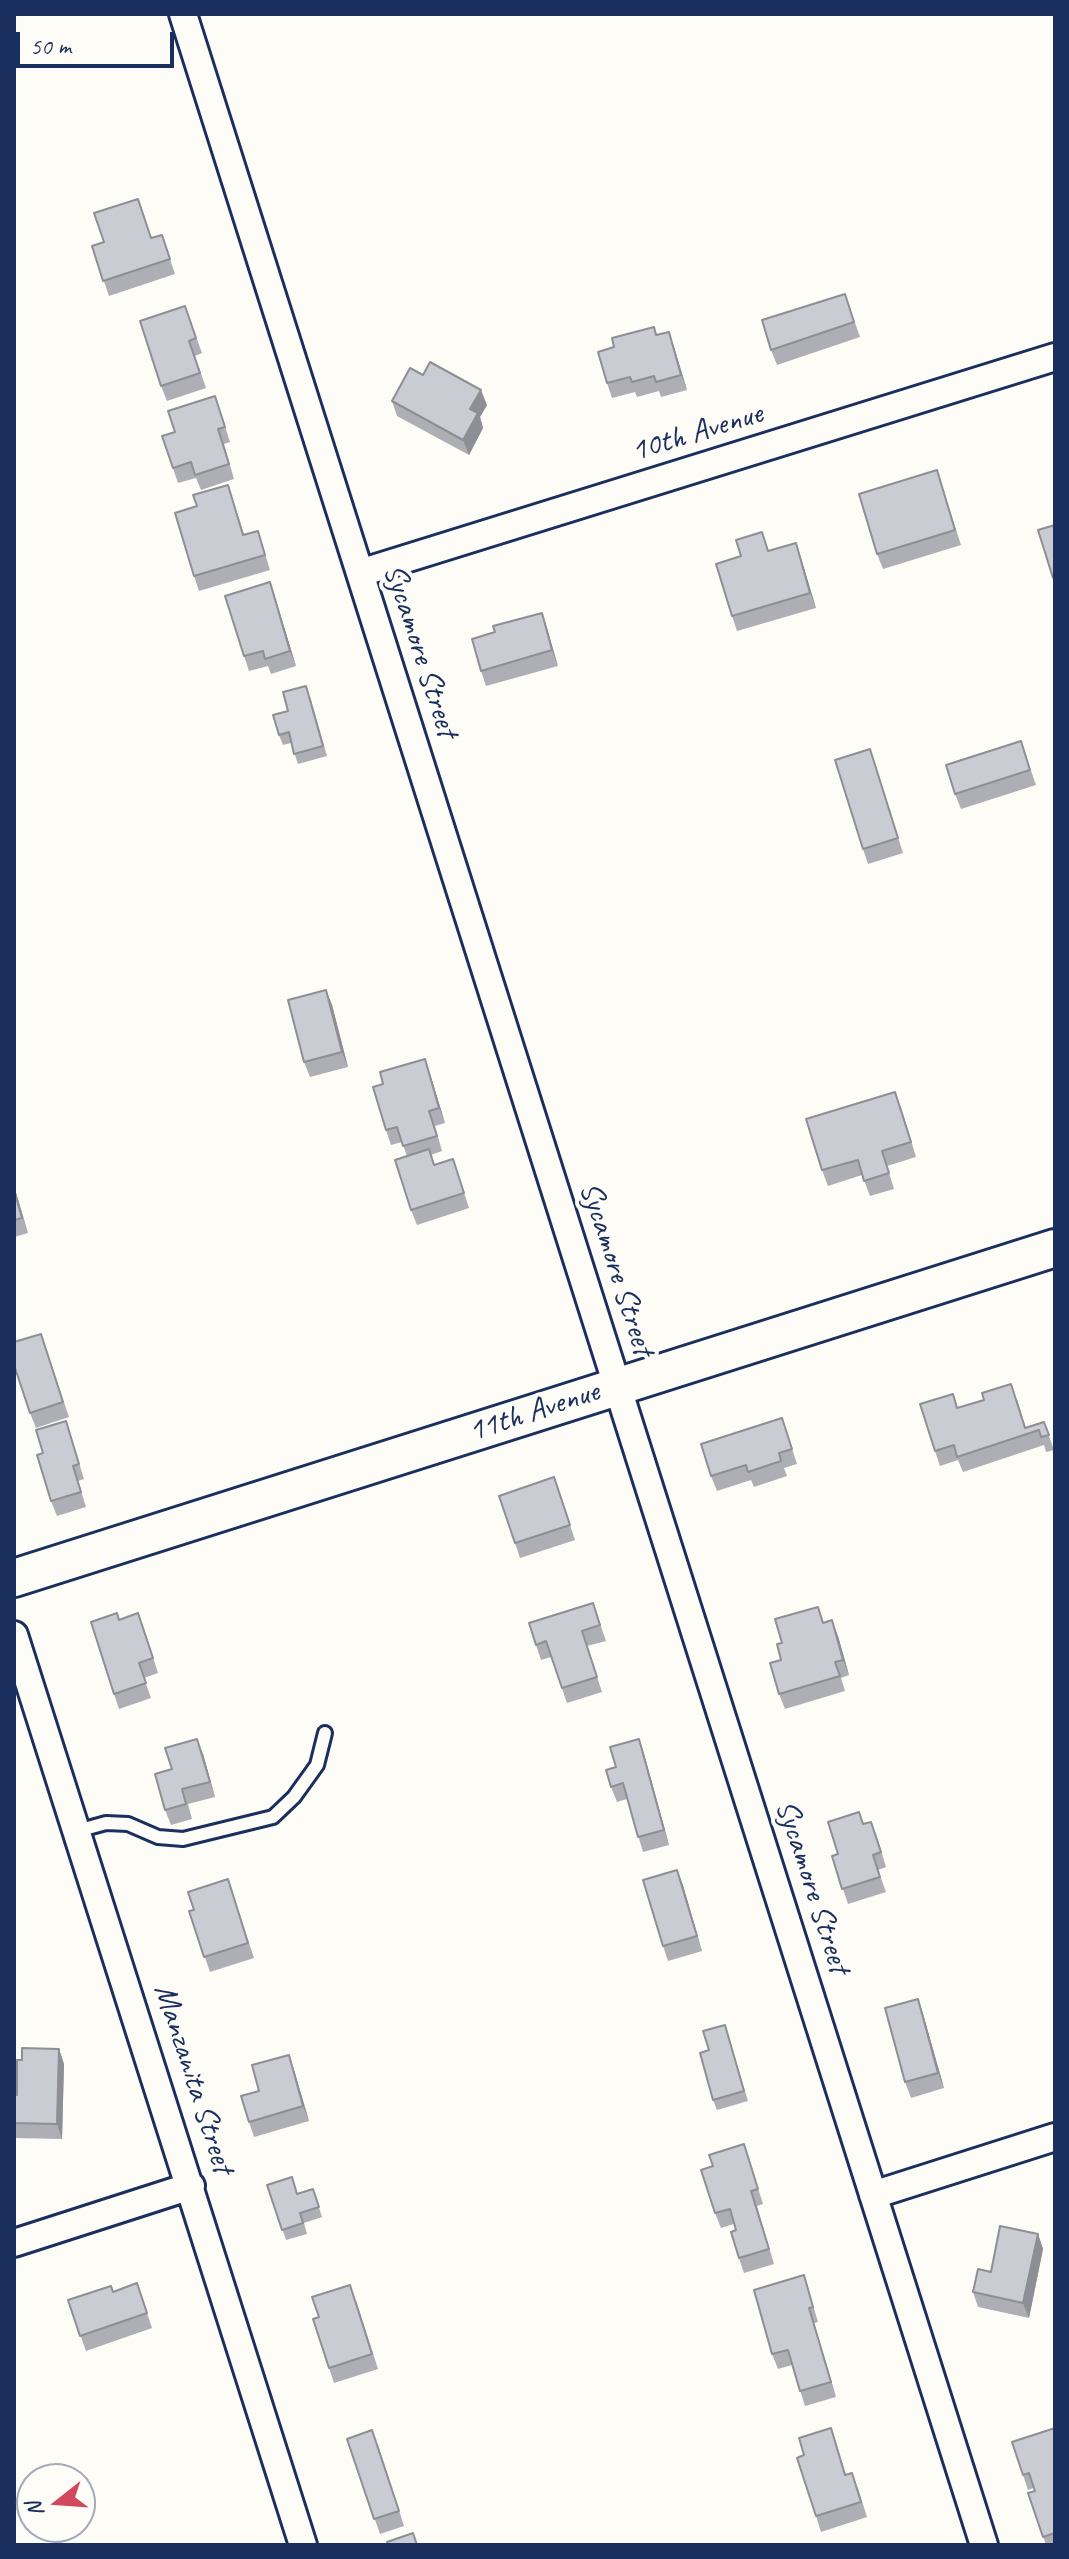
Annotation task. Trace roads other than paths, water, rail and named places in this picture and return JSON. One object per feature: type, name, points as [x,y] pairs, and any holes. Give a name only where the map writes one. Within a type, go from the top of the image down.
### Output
[{"type":"main road","name":"11th Avenue","points":[[14,1578],[1055,1248]]},
{"type":"street","name":"Sycamore Street","points":[[183,14],[984,2545]]},
{"type":"street","name":"10th Avenue","points":[[360,573],[1055,357]]},
{"type":"street","name":"Manzanita Street","points":[[14,1635],[303,2545]]},
{"type":"street","points":[[873,2195],[1055,2137]]},
{"type":"street","points":[[14,2243],[191,2186]]},
{"type":"lane","points":[[77,1831],[106,1823],[128,1824],[158,1837],[183,1839],[273,1817],[294,1797],[317,1765],[325,1733]]}]
